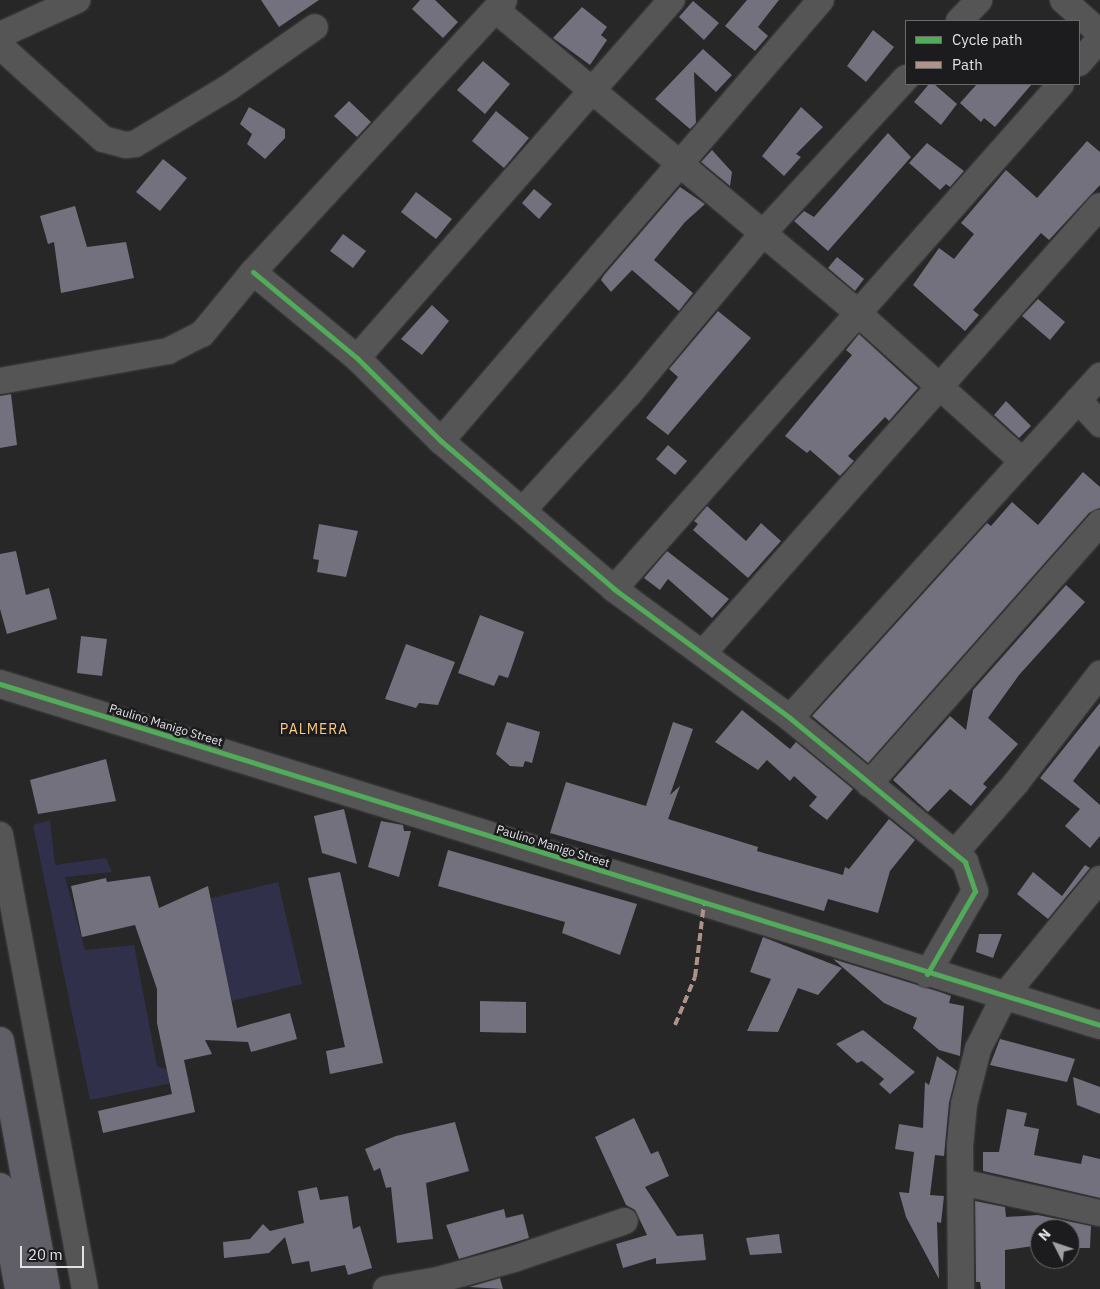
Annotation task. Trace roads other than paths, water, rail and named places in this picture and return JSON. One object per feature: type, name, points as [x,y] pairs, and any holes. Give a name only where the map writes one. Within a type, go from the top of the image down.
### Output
[{"type":"highway","points":[[0,1041],[46,1289]]},
{"type":"highway","points":[[0,1187],[19,1289]]},
{"type":"street","points":[[0,34],[77,0]]},
{"type":"street","points":[[357,358],[672,0]]},
{"type":"street","points":[[441,441],[821,0]]},
{"type":"street","points":[[960,20],[978,0]]},
{"type":"street","points":[[1063,0],[1100,34]]},
{"type":"street","points":[[0,381],[185,345],[202,334],[253,272],[500,5],[593,90],[859,314],[1020,460]]},
{"type":"street","points":[[0,46],[103,139],[126,145],[135,144],[228,88],[315,27]]},
{"type":"street","points":[[1080,62],[1100,39]]},
{"type":"street","points":[[523,510],[629,394],[764,233],[905,79]]},
{"type":"street","points":[[614,589],[1060,85]]},
{"type":"street","points":[[704,652],[1100,206]]},
{"type":"street","points":[[253,272],[357,358],[441,441],[614,589],[704,652],[790,718],[955,853],[970,871],[975,891],[927,974]]},
{"type":"street","points":[[790,718],[1020,460],[1100,376]]},
{"type":"street","points":[[1078,400],[1100,424]]},
{"type":"street","points":[[870,784],[1100,523]]},
{"type":"street","points":[[955,853],[1016,783],[1100,674]]},
{"type":"street","name":"Paulino Manigo Street","points":[[0,684],[927,974],[1005,995],[1100,1025]]},
{"type":"street","points":[[0,834],[85,1289]]},
{"type":"street","points":[[961,1289],[961,1182],[964,1104],[978,1049],[1005,995],[1100,879]]},
{"type":"street","points":[[961,1182],[1100,1213]]},
{"type":"street","points":[[386,1289],[440,1285],[625,1221]]},
{"type":"district","name":"PALMERA","points":[[314,729]]}]
